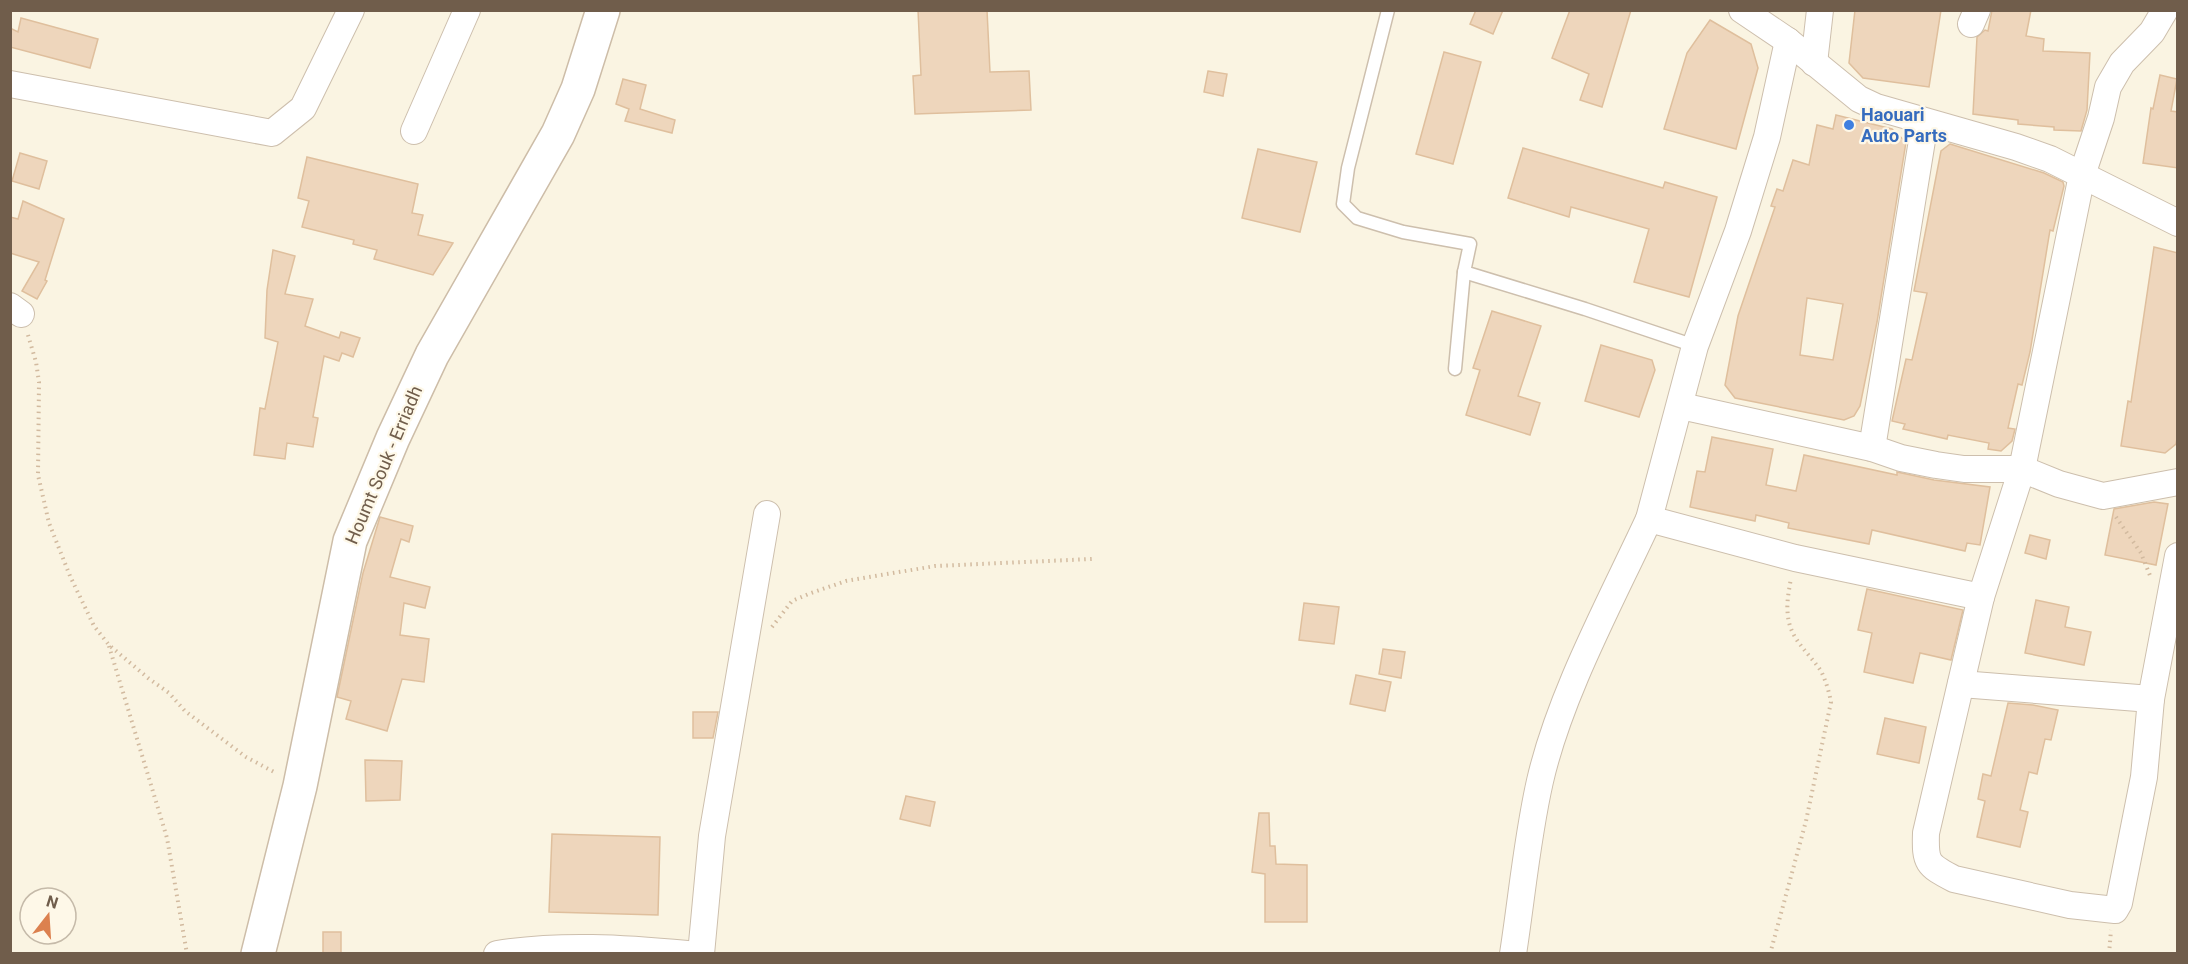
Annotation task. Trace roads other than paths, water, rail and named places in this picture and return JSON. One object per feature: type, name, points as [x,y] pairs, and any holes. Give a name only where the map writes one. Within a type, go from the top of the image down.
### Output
[{"type":"street","points":[[11,86],[272,133],[303,108],[351,10]]},
{"type":"street","points":[[414,131],[467,10]]},
{"type":"street","name":"Houmt Souk - Erriadh","points":[[258,954],[300,786],[350,541],[393,438],[432,355],[558,134],[578,89],[603,10]]},
{"type":"street","points":[[1742,10],[1788,41],[1859,99],[1876,107],[2050,159],[2178,223]]},
{"type":"street","points":[[1814,63],[1820,10]]},
{"type":"street","points":[[2165,10],[2152,32],[2122,63],[2108,87],[2101,118],[2082,175],[2022,469],[1981,597],[1926,833],[1925,854],[1929,863],[1954,879],[2070,905],[2115,910],[2119,903],[2144,777],[2151,699],[2178,556]]},
{"type":"street","points":[[1513,954],[1525,861],[1540,780],[1568,697],[1649,519],[1681,406],[1695,346],[1755,179],[1767,137],[1788,41]]},
{"type":"street","points":[[1872,448],[1925,122]]},
{"type":"street","points":[[1681,406],[1872,448],[1901,458],[1936,465],[1965,469],[2022,469],[2059,484],[2103,496],[2178,482]]},
{"type":"street","points":[[701,954],[712,836],[767,514]]},
{"type":"street","points":[[1649,519],[1795,558],[1981,597]]},
{"type":"street","points":[[1961,684],[2151,699]]},
{"type":"street","points":[[497,954],[517,950],[624,948],[687,954]]},
{"type":"lane","points":[[1388,10],[1348,168],[1343,204],[1357,218],[1403,232],[1470,244],[1464,272],[1455,369]]},
{"type":"lane","points":[[1464,272],[1695,346]]},
{"type":"place","name":"Haouari Auto Parts","points":[[1849,125]]}]
